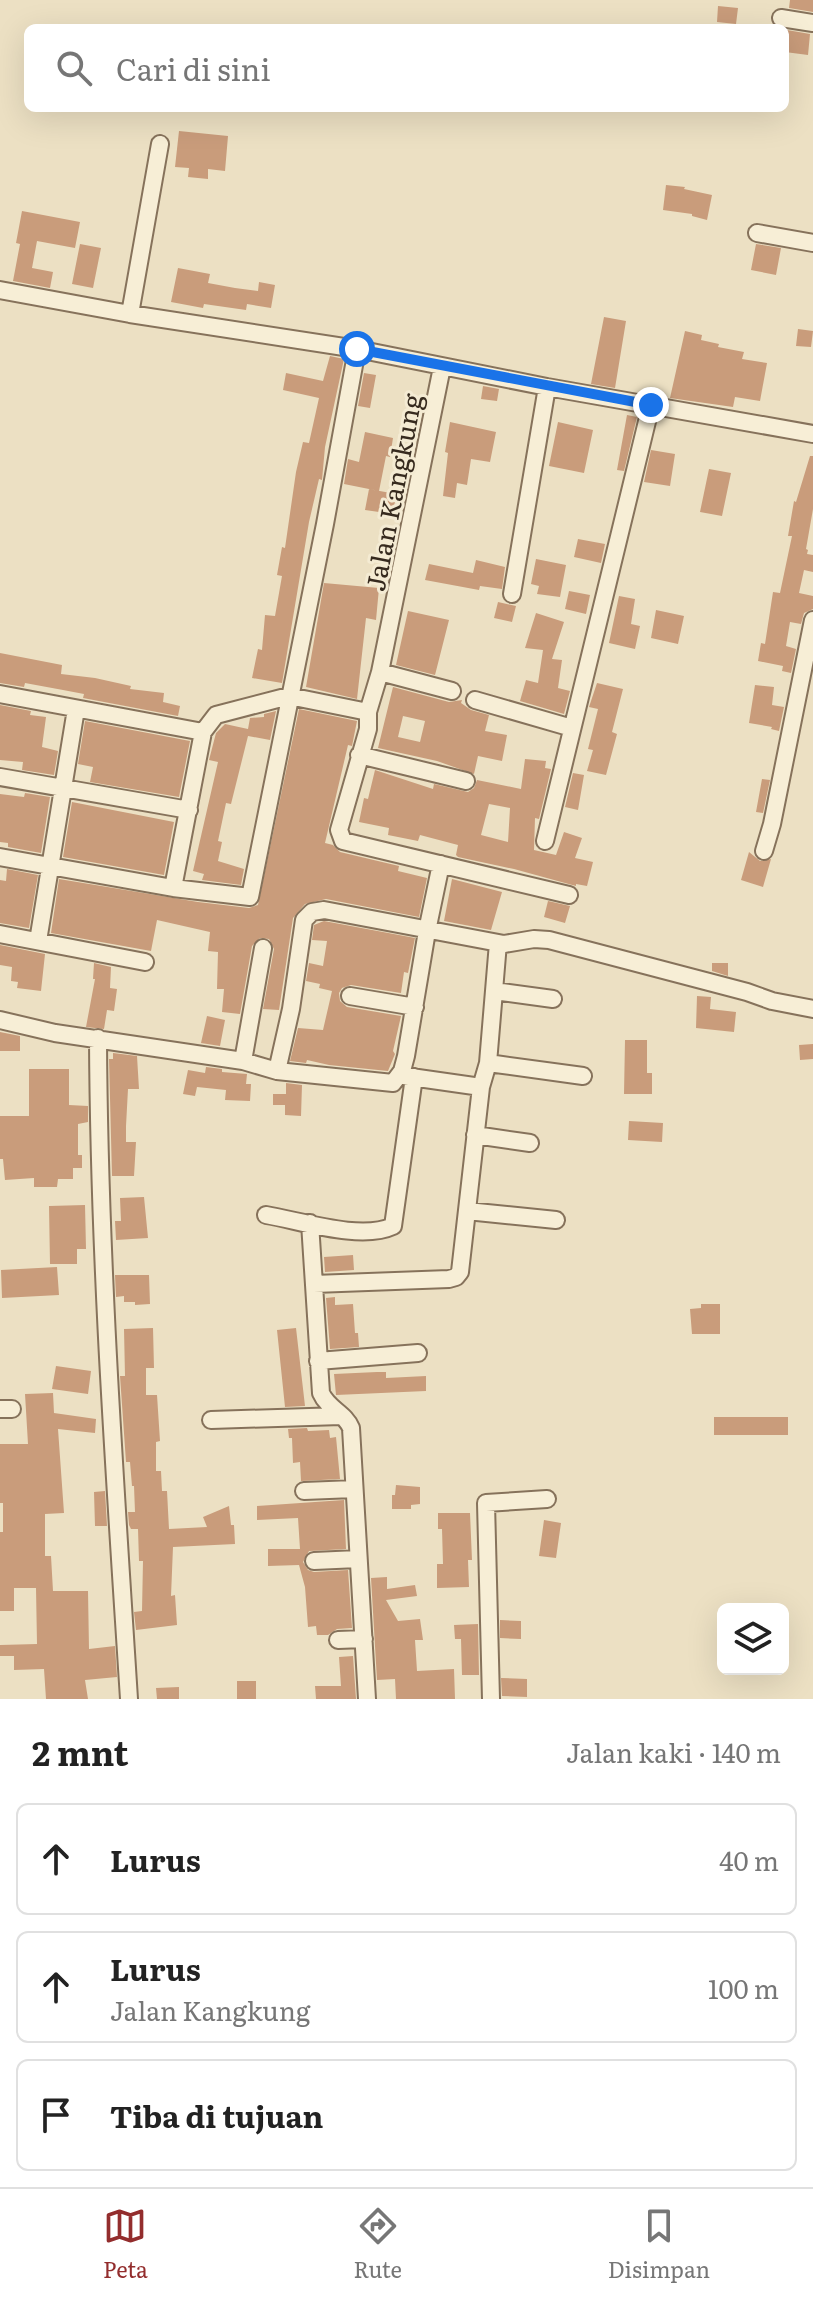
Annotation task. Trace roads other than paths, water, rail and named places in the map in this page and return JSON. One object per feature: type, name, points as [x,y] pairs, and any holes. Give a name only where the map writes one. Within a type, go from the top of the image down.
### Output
[{"type":"street","points":[[781,18],[813,23]]},
{"type":"street","points":[[130,314],[160,144]]},
{"type":"street","points":[[757,233],[813,243]]},
{"type":"street","points":[[0,290],[130,314],[357,349],[442,367]]},
{"type":"street","points":[[0,857],[173,888],[250,897],[357,349]]},
{"type":"street","name":"Jalan Kangkung","points":[[441,864],[343,841],[339,830],[368,729],[368,712],[380,672],[442,367],[813,434]]},
{"type":"street","points":[[512,594],[547,387]]},
{"type":"street","points":[[545,841],[651,405]]},
{"type":"street","points":[[764,851],[813,620]]},
{"type":"street","points":[[380,672],[452,691]]},
{"type":"street","points":[[0,694],[203,732]]},
{"type":"street","points":[[173,888],[203,732],[216,715],[289,696],[368,712]]},
{"type":"street","points":[[475,700],[572,728]]},
{"type":"street","points":[[38,941],[76,709]]},
{"type":"street","points":[[359,755],[466,781]]},
{"type":"street","points":[[0,777],[189,810]]},
{"type":"street","points":[[266,1215],[359,1232],[382,1231],[393,1226],[406,1056],[441,864],[569,895]]},
{"type":"street","points":[[277,1071],[291,1009],[304,920],[312,912],[324,910],[498,943],[549,940],[772,1001],[813,1009]]},
{"type":"street","points":[[0,934],[145,962]]},
{"type":"street","points":[[314,1284],[456,1277],[460,1272],[481,1087],[488,1063],[498,943]]},
{"type":"street","points":[[243,1061],[263,948]]},
{"type":"street","points":[[494,991],[553,999]]},
{"type":"street","points":[[350,996],[415,1007]]},
{"type":"street","points":[[0,1020],[55,1033],[243,1061],[277,1071],[393,1083],[406,1076],[481,1087]]},
{"type":"street","points":[[98,1038],[98,1140],[112,1439],[129,1699]]},
{"type":"street","points":[[488,1063],[583,1076]]},
{"type":"street","points":[[475,1135],[530,1143]]},
{"type":"street","points":[[467,1211],[556,1220]]},
{"type":"street","points":[[310,1223],[321,1393],[328,1407],[348,1420],[351,1428],[367,1699]]},
{"type":"street","points":[[318,1361],[418,1353]]},
{"type":"street","points":[[211,1420],[341,1416]]},
{"type":"street","points":[[304,1491],[354,1489]]},
{"type":"street","points":[[491,1699],[486,1503],[547,1499]]},
{"type":"street","points":[[314,1561],[358,1559]]},
{"type":"street","points":[[338,1640],[364,1639]]}]
